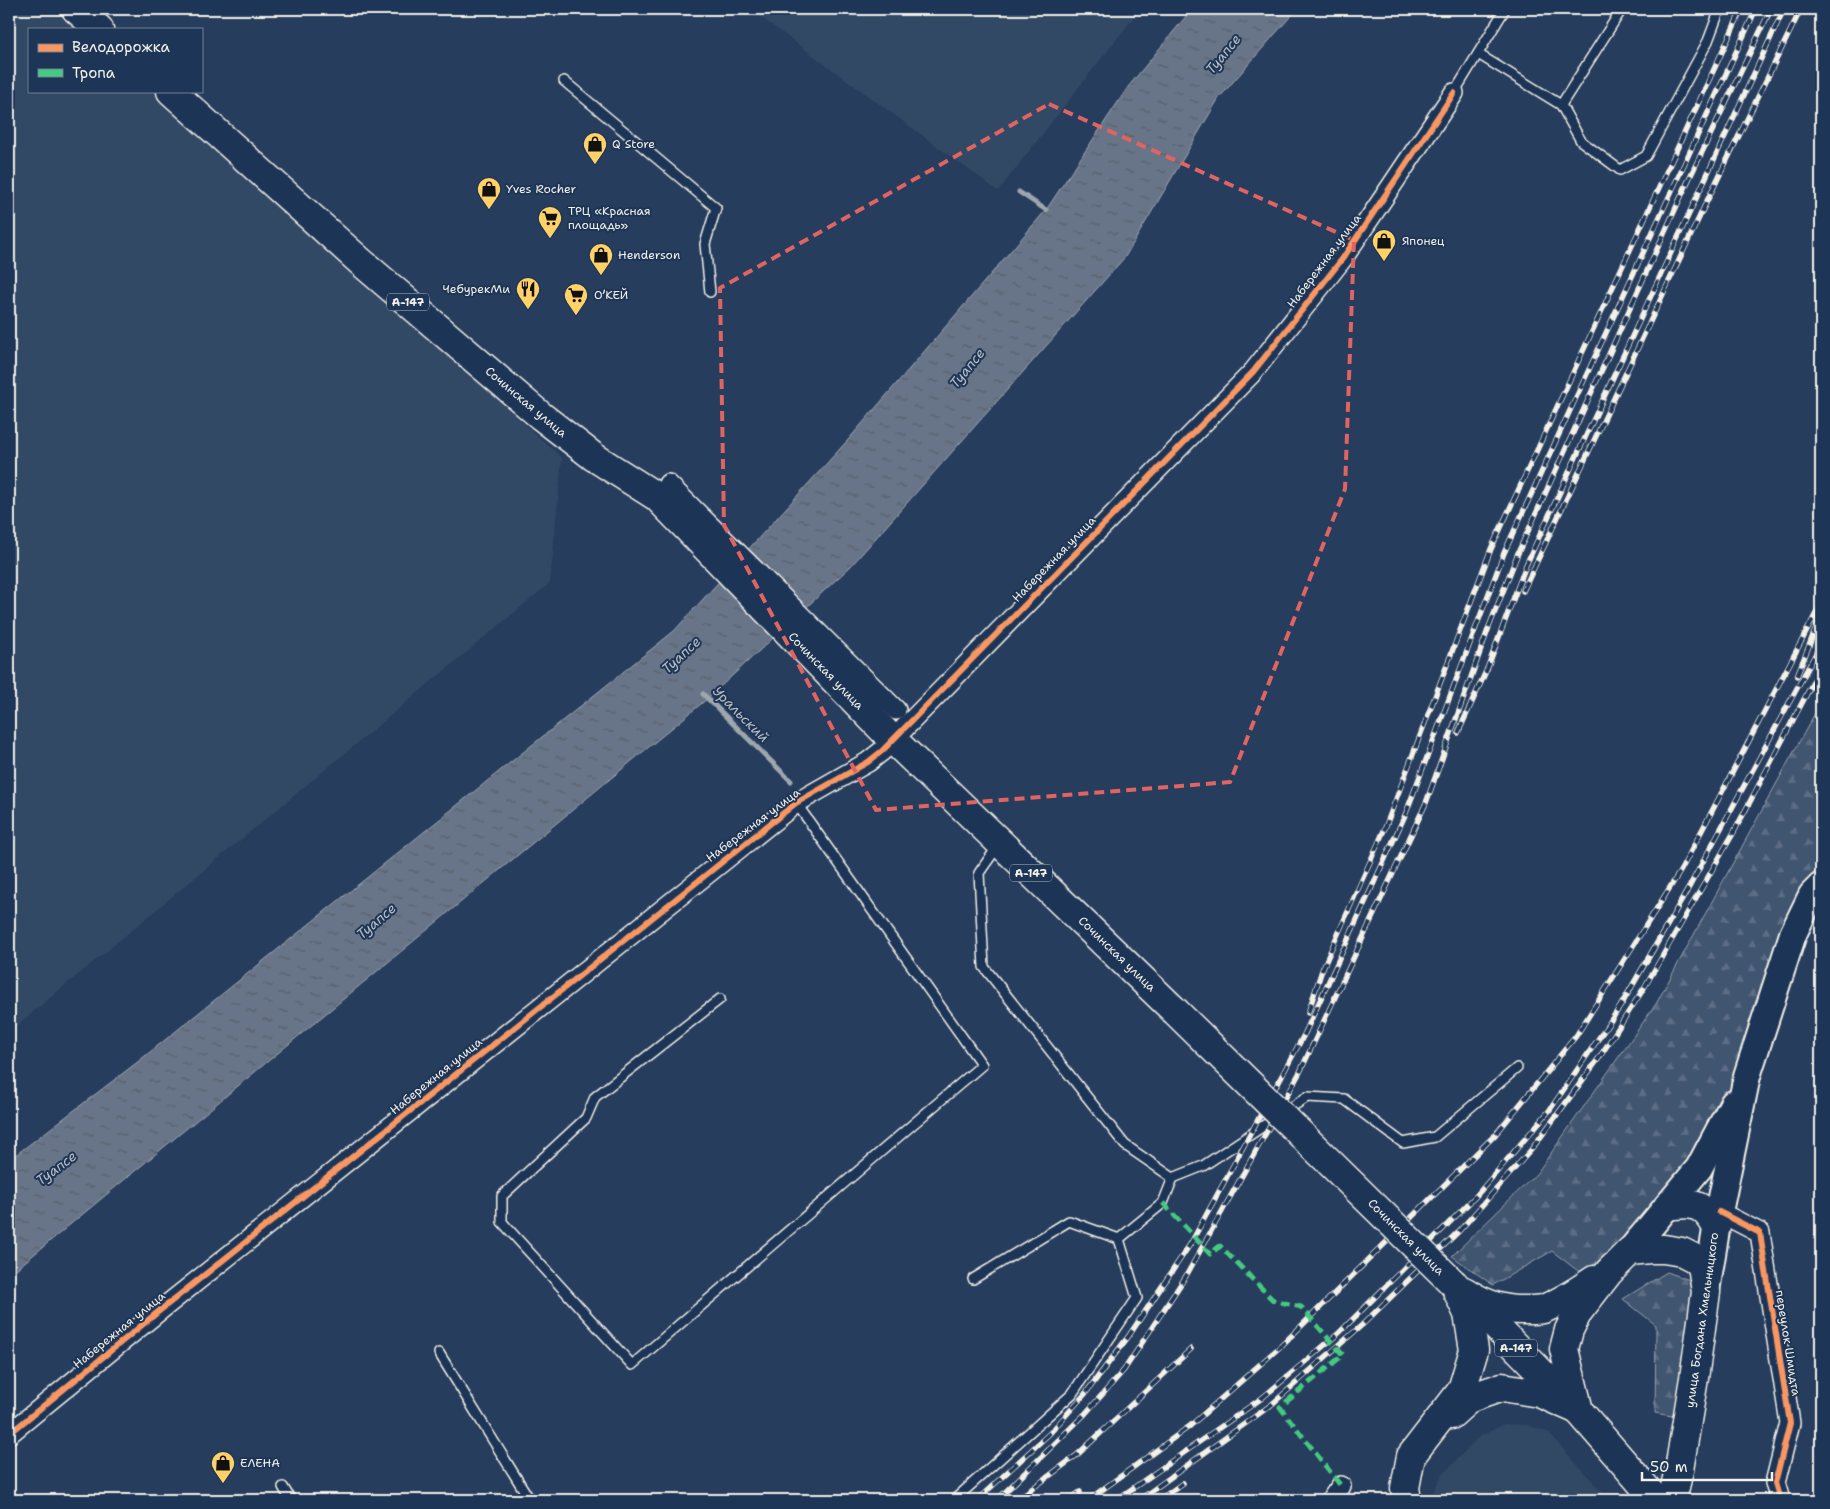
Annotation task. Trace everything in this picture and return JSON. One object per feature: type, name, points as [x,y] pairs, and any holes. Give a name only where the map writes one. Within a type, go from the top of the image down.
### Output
[{"type":"main road","points":[[76,9],[99,28]]},
{"type":"main road","name":"Сочинская улица","points":[[172,92],[361,262],[541,416],[594,457],[663,491],[891,737],[1454,1284]]},
{"type":"main road","name":"улица Богдана Хмельницкого","points":[[1672,1500],[1693,1388],[1718,1219],[1747,1076],[1793,934],[1812,894],[1821,886]]},
{"type":"main road","points":[[1630,1251],[1699,1168],[1747,1076]]},
{"type":"main road","points":[[1668,1206],[1685,1203],[1700,1206],[1718,1219]]},
{"type":"main road","points":[[1630,1251],[1664,1249],[1682,1252],[1694,1258],[1702,1265],[1706,1292]]},
{"type":"main road","name":"А-147","points":[[1579,1411],[1564,1349],[1568,1330],[1578,1312],[1608,1272],[1630,1251]]},
{"type":"main road","name":"А-147","points":[[1454,1284],[1478,1300],[1497,1308],[1540,1310],[1561,1301],[1608,1272]]},
{"type":"main road","name":"А-147","points":[[1454,1284],[1579,1411],[1656,1500]]},
{"type":"main road","name":"А-147","points":[[1407,1500],[1405,1488],[1411,1456],[1462,1390],[1474,1350],[1468,1314],[1454,1284]]},
{"type":"main road","name":"А-147","points":[[1425,1437],[1470,1398],[1502,1387],[1540,1393],[1579,1411]]},
{"type":"street","name":"Набережная улица","points":[[9,1434],[158,1312],[796,803],[868,762],[1254,372],[1343,258],[1454,93]]},
{"type":"street","points":[[663,491],[896,710]]},
{"type":"street","name":"переулок Шмидта","points":[[1718,1219],[1760,1233],[1790,1423],[1775,1483],[1780,1500]]},
{"type":"lane","points":[[1454,93],[1505,9]]},
{"type":"lane","points":[[1561,105],[1622,9]]},
{"type":"lane","points":[[1478,54],[1561,105],[1582,141],[1620,170],[1646,156],[1708,41],[1716,10]]},
{"type":"lane","points":[[564,81],[716,208],[705,244],[710,292]]},
{"type":"lane","points":[[720,999],[594,1097],[586,1118],[502,1196],[502,1222],[632,1365],[982,1065],[796,803]]},
{"type":"lane","points":[[1000,843],[979,873],[984,967],[1125,1145],[1173,1178]]},
{"type":"lane","points":[[1119,1238],[1163,1203],[1173,1178],[1203,1166],[1307,1097],[1344,1099],[1404,1143],[1435,1138],[1517,1068]]},
{"type":"lane","points":[[973,1279],[1069,1221],[1119,1238]]},
{"type":"lane","points":[[954,1500],[1072,1394],[1137,1298],[1119,1238]]},
{"type":"lane","points":[[439,1353],[530,1500]]},
{"type":"lane","points":[[283,1487],[291,1500]]},
{"type":"highlighted area","points":[[1049,104],[1354,240],[1345,489],[1230,782],[876,810],[724,525],[720,288]]},
{"type":"shaded area","points":[[9,9],[64,9],[85,28],[28,28],[28,92],[156,92],[562,458],[550,583],[9,1032]]},
{"type":"shaded area","points":[[750,9],[1140,9],[998,191]]},
{"type":"shaded area","points":[[1504,1424],[1527,1425],[1548,1432],[1609,1500],[1429,1500],[1442,1475],[1479,1437]]},
{"type":"green space","points":[[1821,702],[1821,874],[1739,1073],[1692,1166],[1634,1231],[1582,1274],[1552,1251],[1493,1285],[1452,1256],[1537,1173],[1656,1004]]},
{"type":"green space","points":[[1667,1272],[1698,1283],[1683,1418],[1655,1413],[1656,1325],[1623,1299]]},
{"type":"water","name":"Туапсе","points":[[1192,9],[1297,9],[1219,98],[1125,257],[851,566],[707,699],[9,1275],[9,1160],[135,1064],[674,631],[848,440],[1046,210],[1128,87]]},
{"type":"waterway","points":[[1019,192],[1046,210]]},
{"type":"waterway","name":"Уральский","points":[[703,694],[791,781]]},
{"type":"railway","points":[[1308,1013],[1322,970],[1385,828],[1491,549],[1742,9]]},
{"type":"railway","points":[[977,1500],[1050,1433],[1085,1394],[1128,1337],[1191,1243],[1305,1033],[1406,813],[1504,553],[1756,9]]},
{"type":"railway","points":[[997,1500],[1085,1414],[1124,1370],[1186,1276],[1300,1072],[1426,803],[1489,627],[1518,553],[1690,177],[1771,9]]},
{"type":"railway","points":[[1458,733],[1487,669],[1526,565],[1784,9]]},
{"type":"railway","points":[[1523,591],[1706,203],[1801,9]]},
{"type":"railway","points":[[1088,1500],[1190,1426],[1282,1345],[1495,1135],[1576,1036],[1681,870],[1821,604]]},
{"type":"railway","points":[[1797,676],[1820,618]]},
{"type":"railway","points":[[1116,1500],[1262,1398],[1339,1333],[1476,1196],[1549,1111],[1620,1007],[1687,891],[1821,644]]},
{"type":"railway","points":[[1139,1500],[1271,1405],[1362,1325],[1460,1230],[1531,1150],[1599,1058],[1644,988],[1734,832],[1821,667]]},
{"type":"railway","points":[[1017,1500],[1077,1455],[1191,1349]]},
{"type":"railway","points":[[1159,1500],[1183,1483]]},
{"type":"railway","points":[[1069,1500],[1080,1492]]},
{"type":"marked path","points":[[1163,1203],[1210,1254],[1220,1246],[1273,1300],[1301,1307],[1343,1355],[1280,1407],[1341,1486]]},
{"type":"cycle path","points":[[9,1434],[158,1312],[796,803],[868,762],[882,751],[1253,372],[1343,258],[1454,93]]},
{"type":"cycle path","points":[[1719,1212],[1760,1233],[1790,1423],[1775,1483],[1780,1500]]},
{"type":"place","name":"Q Store","points":[[595,165]]},
{"type":"place","name":"Yves Rocher","points":[[489,210]]},
{"type":"place","name":"ТРЦ «Красная площадь»","points":[[550,239]]},
{"type":"place","name":"Японец","points":[[1384,262]]},
{"type":"place","name":"Henderson","points":[[601,276]]},
{"type":"place","name":"ЧебурекМи","points":[[528,310]]},
{"type":"place","name":"О’КЕЙ","points":[[576,316]]},
{"type":"place","name":"ЕЛЕНА","points":[[223,1484]]}]
